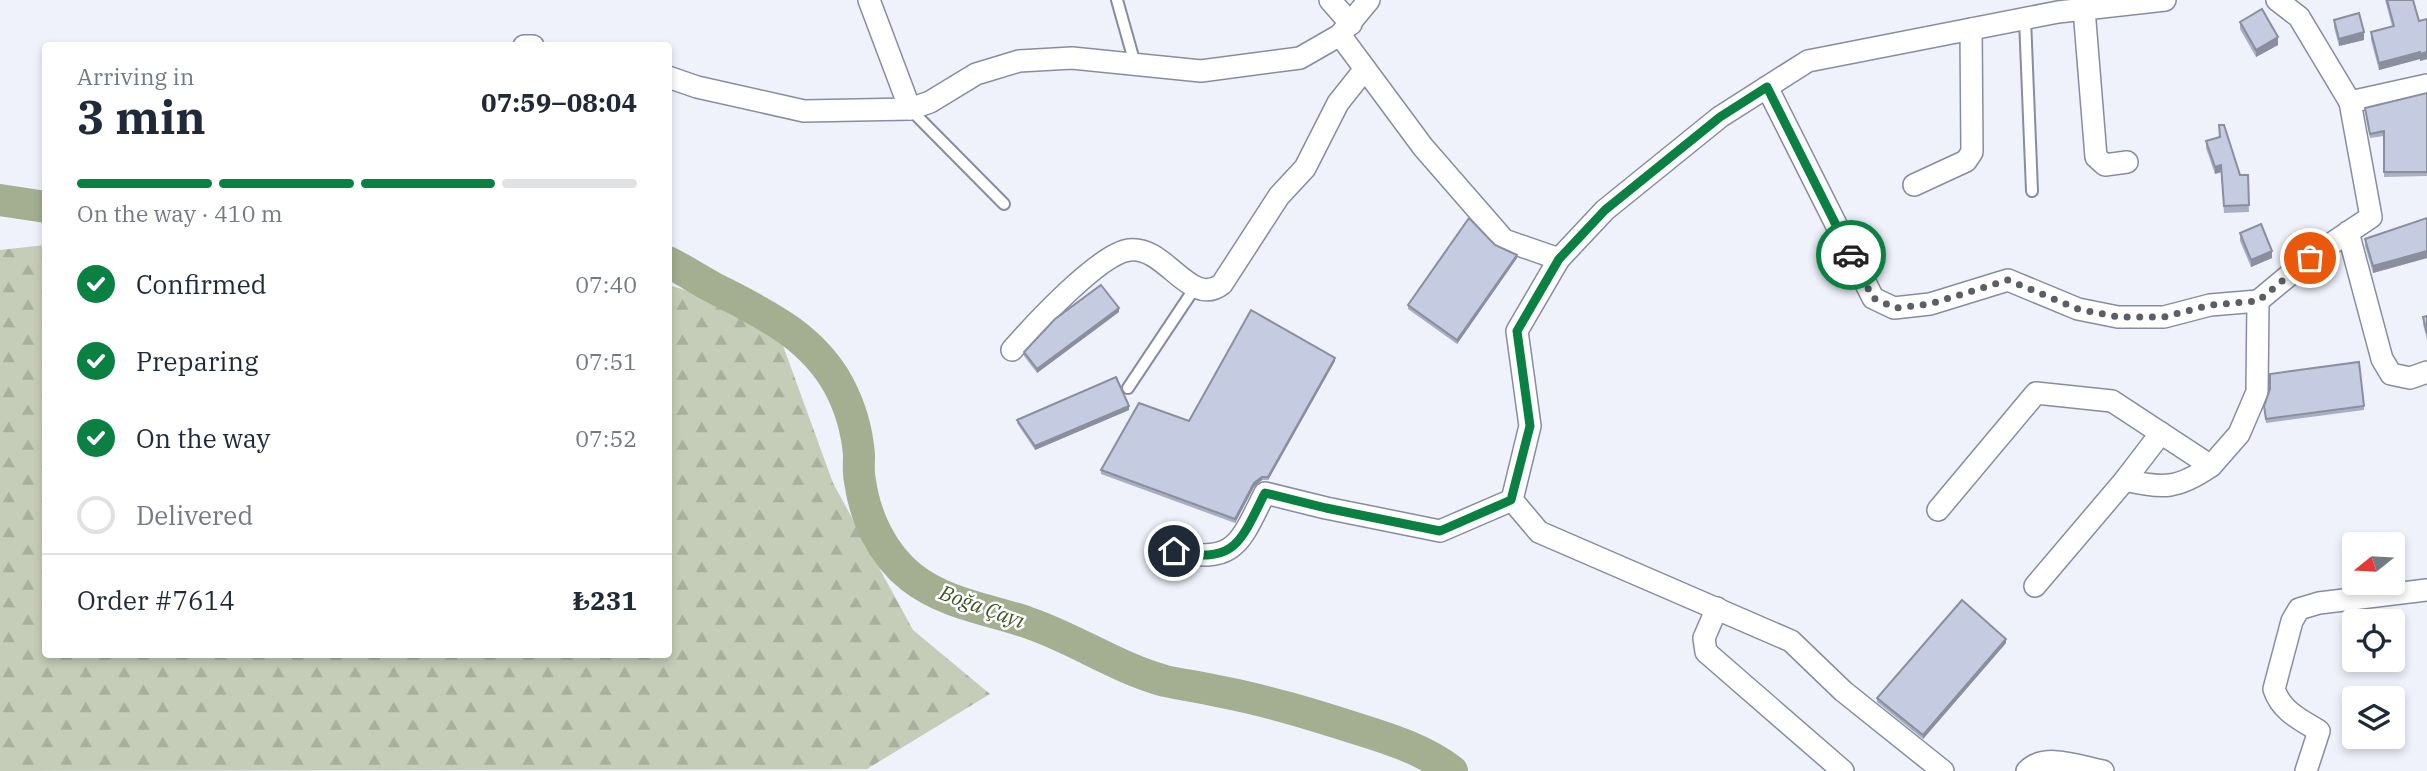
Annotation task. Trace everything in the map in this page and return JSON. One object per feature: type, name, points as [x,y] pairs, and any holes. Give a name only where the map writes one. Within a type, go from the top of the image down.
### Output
[{"type":"street","points":[[869,0],[910,109]]},
{"type":"street","points":[[1330,0],[1365,69],[1423,147],[1504,240],[1559,259]]},
{"type":"street","points":[[672,78],[697,87],[804,111],[910,109],[930,102],[976,75],[1019,61],[1072,58],[1201,71],[1300,58],[1345,29],[1369,0]]},
{"type":"street","points":[[1511,500],[1530,426],[1517,331],[1559,259],[1605,210],[1720,117],[1808,61],[2025,19],[2165,0]]},
{"type":"street","points":[[1767,87],[1873,298],[1895,308],[1930,304],[2008,280],[2078,309],[2118,317],[2164,317],[2210,305],[2258,301],[2310,258],[2371,217],[2350,102],[2299,17],[2277,0]]},
{"type":"street","points":[[2084,9],[2096,157],[2105,165],[2127,162]]},
{"type":"street","points":[[1914,185],[1966,161],[1972,152],[1971,29]]},
{"type":"street","points":[[1012,350],[1038,320],[1096,268],[1124,251],[1137,250],[1155,255],[1194,289],[1209,290],[1222,284],[1279,196],[1305,168],[1338,103],[1365,69]]},
{"type":"street","points":[[2350,102],[2427,85]]},
{"type":"street","points":[[2348,232],[2382,359],[2391,374],[2410,378],[2427,372]]},
{"type":"street","points":[[2125,480],[2153,486],[2191,480],[2211,466],[2239,434],[2257,392],[2258,301]]},
{"type":"street","points":[[1938,510],[2036,393],[2112,401],[2211,466]]},
{"type":"street","points":[[2035,586],[2161,433]]},
{"type":"street","points":[[1174,551],[1199,557],[1228,551],[1237,545],[1265,493],[1440,531],[1511,500]]},
{"type":"street","points":[[1511,500],[1539,531],[1791,641],[1843,691],[1943,771]]},
{"type":"street","points":[[2306,771],[2319,732],[2283,707],[2277,700],[2274,689],[2292,621],[2300,609],[2319,603],[2427,590]]},
{"type":"street","points":[[1717,608],[1704,638],[1706,652],[1843,771]]},
{"type":"street","points":[[2028,771],[2038,763],[2049,761],[2103,771]]},
{"type":"lane","points":[[1117,0],[1135,64]]},
{"type":"lane","points":[[2025,19],[2032,191]]},
{"type":"lane","points":[[910,109],[1003,204]]},
{"type":"lane","points":[[1128,388],[1194,289]]},
{"type":"green space","points":[[42,245],[42,658],[672,658],[672,286],[773,318],[833,483],[913,630],[990,694],[867,769],[0,771],[0,250]]},
{"type":"building","points":[[2387,0],[2413,0],[2419,21],[2427,19],[2427,52],[2379,63],[2371,32],[2394,26]]},
{"type":"building","points":[[2262,9],[2278,37],[2256,50],[2240,22]]},
{"type":"building","points":[[2359,13],[2364,32],[2339,39],[2334,20]]},
{"type":"building","points":[[2427,93],[2427,172],[2384,172],[2384,131],[2370,134],[2365,108]]},
{"type":"building","points":[[2219,125],[2224,125],[2240,175],[2248,175],[2249,205],[2224,206],[2221,165],[2215,167],[2206,141],[2220,137]]},
{"type":"building","points":[[1469,218],[1495,245],[1517,255],[1457,340],[1408,305]]},
{"type":"building","points":[[2427,218],[2427,251],[2373,266],[2365,239]]},
{"type":"building","points":[[2261,224],[2272,251],[2251,260],[2240,233]]},
{"type":"building","points":[[1101,285],[1119,308],[1037,369],[1024,352],[1055,319]]},
{"type":"building","points":[[1251,310],[1335,358],[1268,477],[1262,477],[1254,483],[1235,519],[1101,470],[1139,403],[1189,421]]},
{"type":"building","points":[[2427,316],[2427,333],[2423,317]]},
{"type":"building","points":[[2359,362],[2364,406],[2266,419],[2264,406],[2270,389],[2270,374]]},
{"type":"building","points":[[1116,377],[1129,406],[1035,446],[1017,420]]},
{"type":"building","points":[[1962,600],[2006,639],[1923,735],[1877,698]]},
{"type":"waterway","name":"Boğa Çayı","points":[[0,200],[42,206]]},
{"type":"waterway","name":"Boğa Çayı","points":[[672,264],[783,327],[814,351],[827,367],[842,392],[852,418],[858,446],[862,495],[876,534],[901,568],[924,586],[953,600],[1046,630],[1147,675],[1254,699],[1343,724],[1408,746],[1452,771]]},
{"type":"way so far","points":[[1851,255],[1873,298],[1895,308],[1930,304],[2008,280],[2078,309],[2118,317],[2164,317],[2210,305],[2258,301],[2310,258]]},
{"type":"route","points":[[1174,551],[1199,557],[1228,551],[1237,545],[1265,493],[1440,531],[1511,500],[1530,426],[1517,331],[1559,259],[1605,210],[1720,117],[1767,87],[1851,255]]}]
